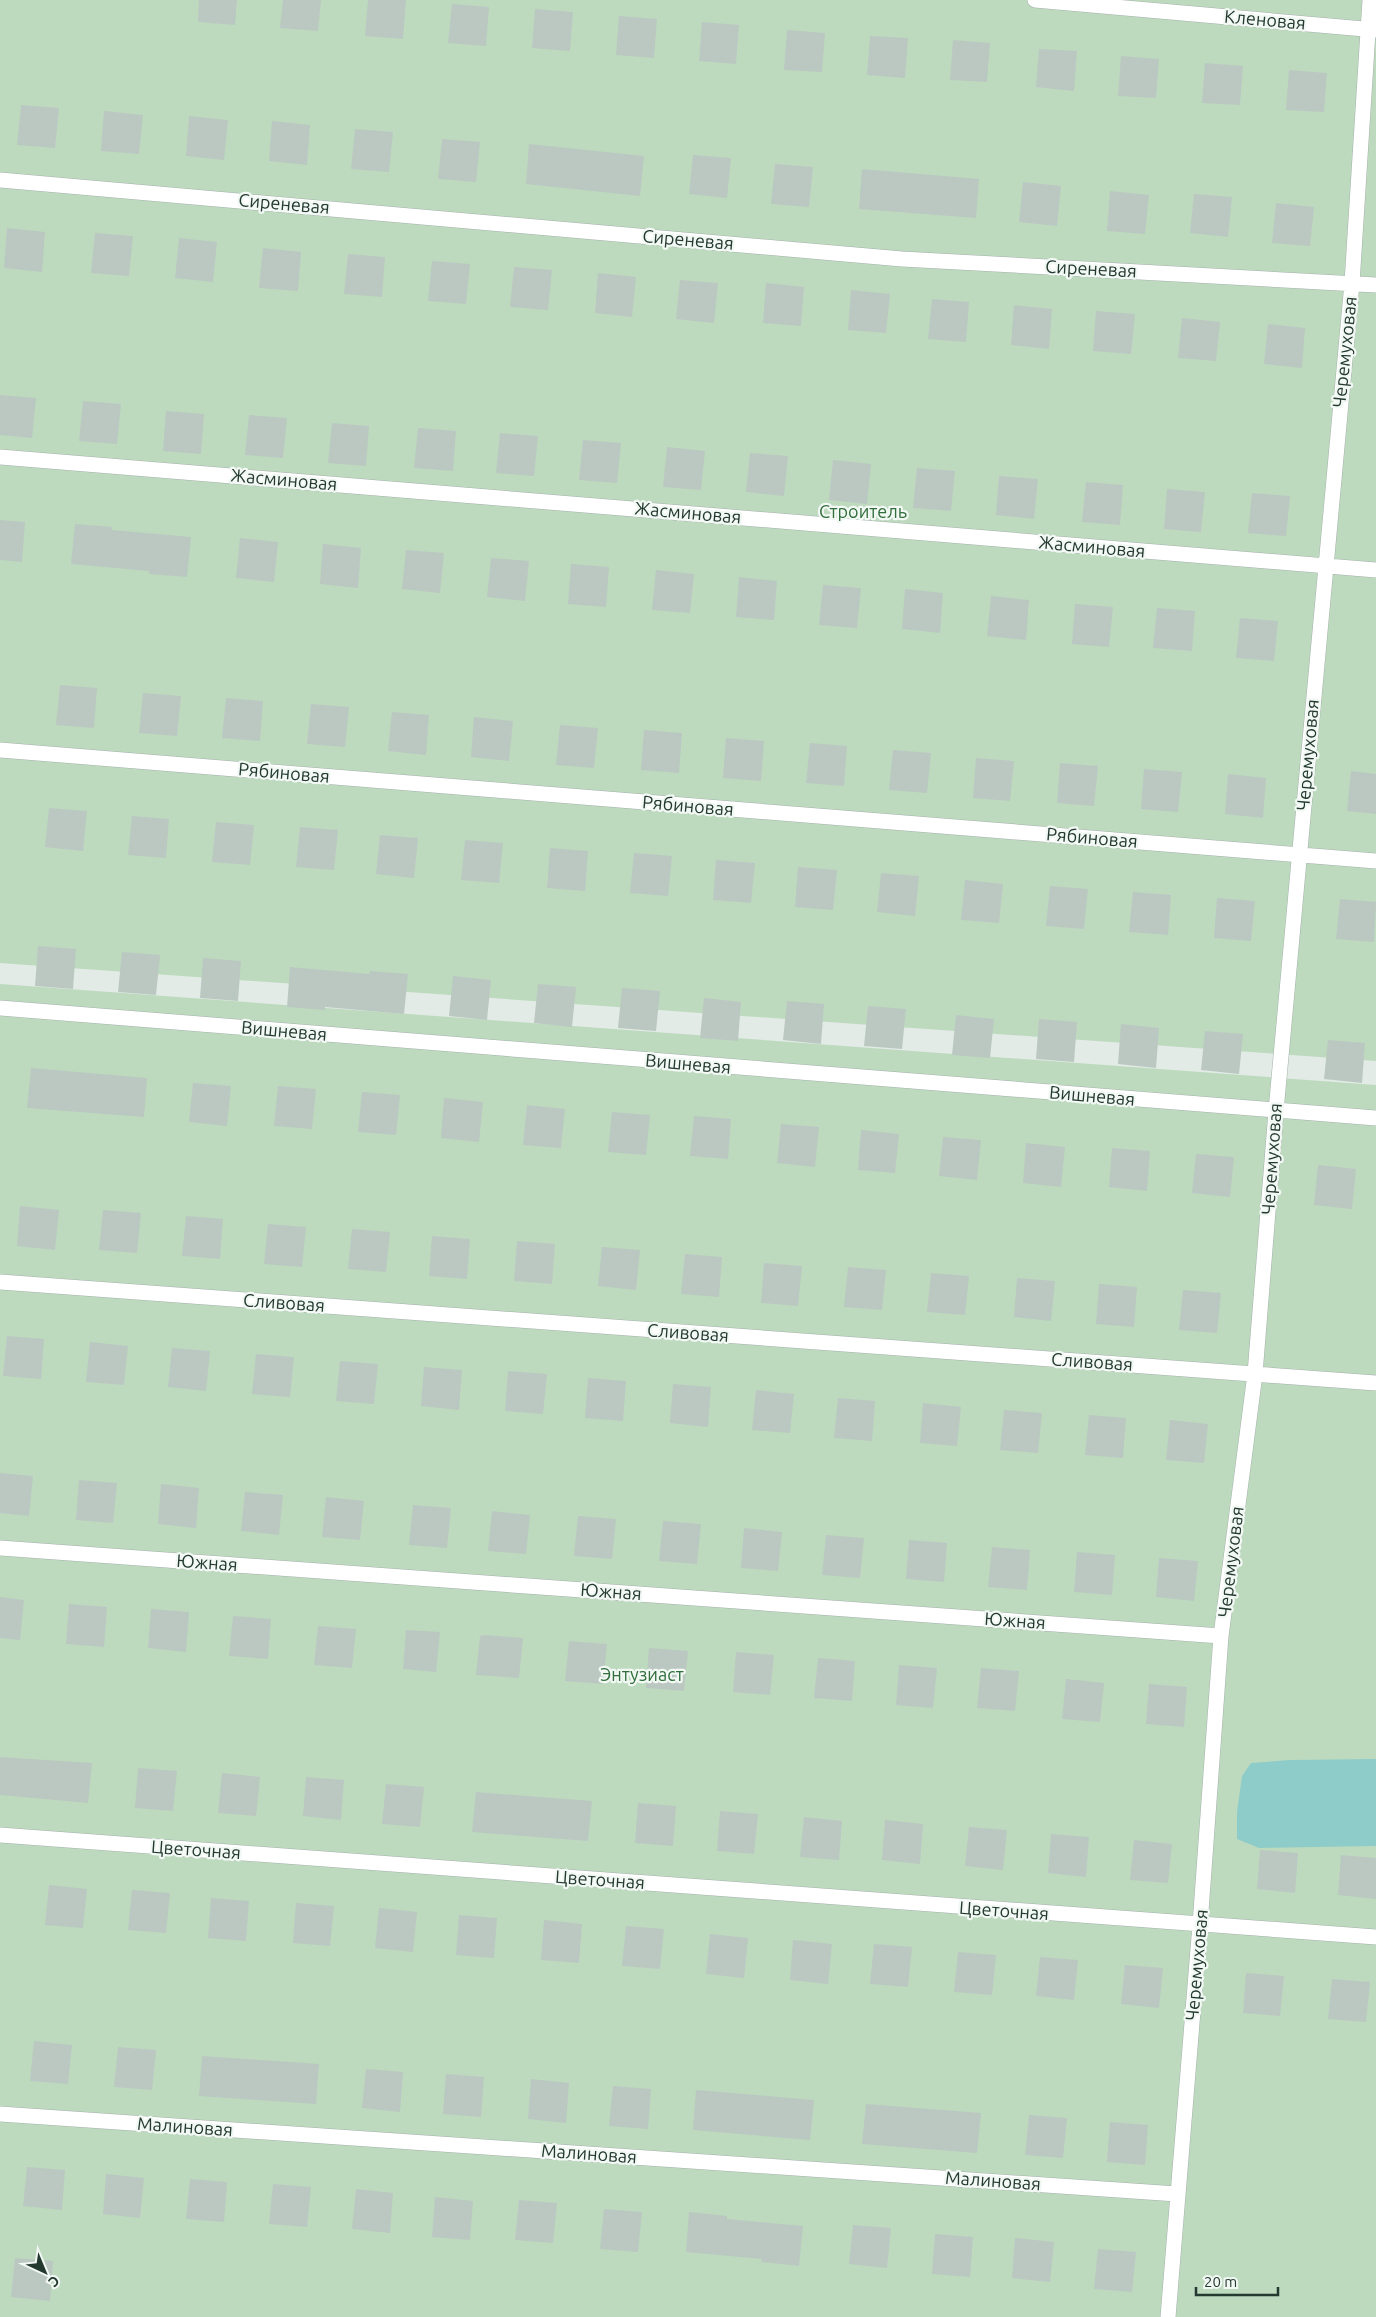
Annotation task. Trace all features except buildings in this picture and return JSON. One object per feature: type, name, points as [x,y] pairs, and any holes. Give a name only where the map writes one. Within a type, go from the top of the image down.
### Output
[{"type":"street","name":"Кленовая","points":[[1035,0],[1371,30]]},
{"type":"street","name":"Черемуховая","points":[[1168,2317],[1222,1636],[1256,1374],[1276,1111],[1352,283],[1371,30],[1370,0]]},
{"type":"street","name":"Сиреневая","points":[[0,180],[902,259],[1376,285]]},
{"type":"street","name":"Жасминовая","points":[[0,457],[1376,570]]},
{"type":"street","name":"Рябиновая","points":[[0,750],[1376,861]]},
{"type":"street","name":"Вишневая","points":[[0,1008],[1376,1118]]},
{"type":"street","name":"Сливовая","points":[[0,1282],[1376,1383]]},
{"type":"street","name":"Южная","points":[[0,1548],[1222,1636]]},
{"type":"street","name":"Цветочная","points":[[0,1835],[1376,1938]]},
{"type":"street","name":"Малиновая","points":[[0,2114],[1177,2194]]},
{"type":"green space","name":"Строитель","points":[[0,0],[1376,0],[1376,1061],[0,963]]},
{"type":"green space","name":"Энтузиаст","points":[[0,984],[1376,1085],[1376,2317],[0,2317]]},
{"type":"water","points":[[1376,1759],[1376,1846],[1259,1848],[1237,1839],[1237,1812],[1242,1776],[1251,1763],[1290,1760]]}]
